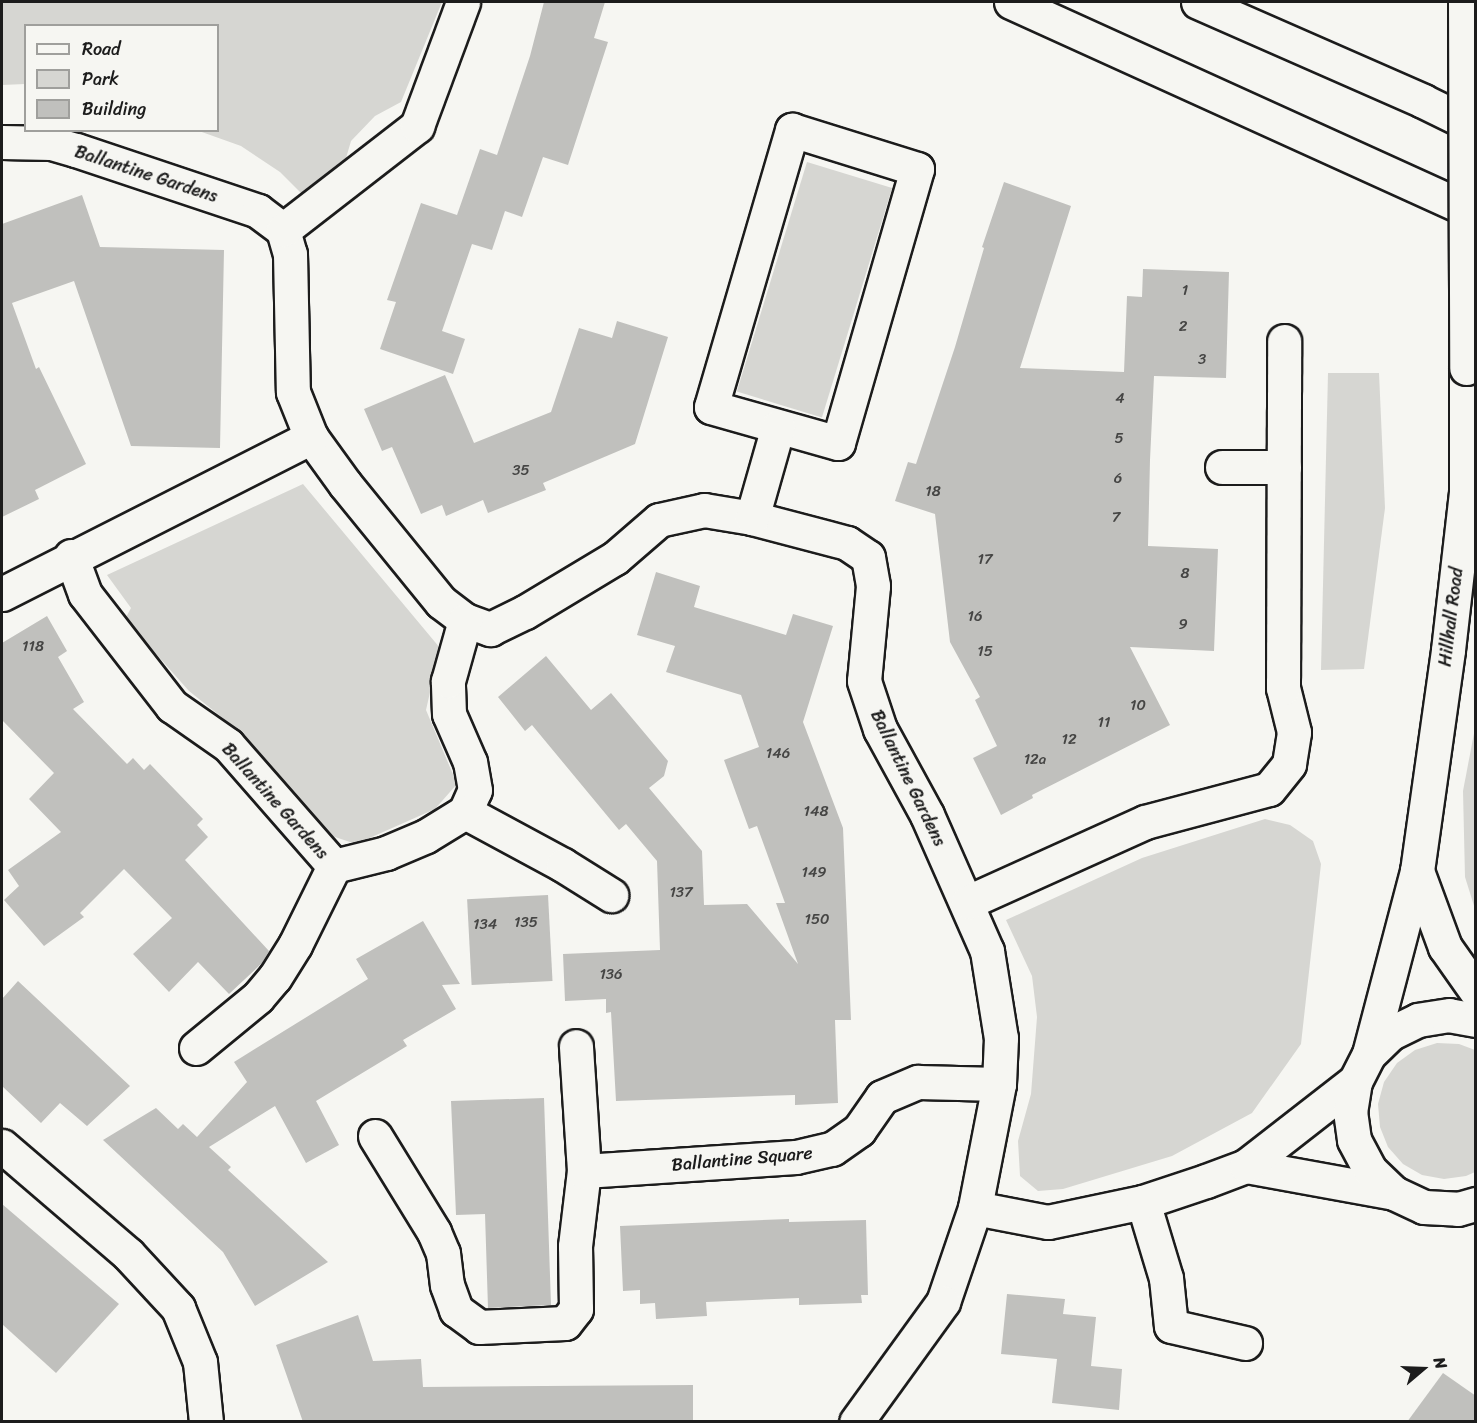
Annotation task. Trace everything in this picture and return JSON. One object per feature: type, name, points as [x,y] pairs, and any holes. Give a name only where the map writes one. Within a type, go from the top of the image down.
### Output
[{"type":"main road","points":[[283,230],[417,126],[463,2]]},
{"type":"main road","points":[[1011,2],[1476,213]]},
{"type":"main road","points":[[1198,2],[1423,101],[1476,127]]},
{"type":"main road","name":"Hillhall Road","points":[[1394,1193],[1370,1170],[1354,1140],[1350,1111],[1417,870],[1448,650],[1466,492],[1465,2]]},
{"type":"main road","points":[[792,130],[917,169],[838,443],[778,427],[711,407],[792,130]]},
{"type":"main road","name":"Ballantine Gardens","points":[[2,142],[51,143],[76,150],[258,211],[283,230],[290,254],[293,392],[311,437],[345,484],[441,602],[465,620],[490,629],[525,612],[615,558],[659,520],[704,510],[752,518],[847,543],[868,557],[873,586],[864,681],[880,729],[927,815],[968,902],[987,951],[1001,1038],[999,1084],[975,1208],[944,1302],[856,1422]]},
{"type":"main road","points":[[968,902],[1145,822],[1269,789],[1288,764],[1294,732],[1283,688],[1284,341]]},
{"type":"main road","points":[[752,518],[778,427]]},
{"type":"main road","points":[[2,594],[70,556],[311,437]]},
{"type":"main road","points":[[1222,466],[1284,467]]},
{"type":"main road","name":"Ballantine Gardens","points":[[70,556],[85,594],[172,706],[228,745],[334,866],[396,849],[426,836],[465,812]]},
{"type":"main road","points":[[465,620],[448,681],[449,714],[470,762],[475,789],[465,812],[563,865],[611,895]]},
{"type":"main road","points":[[196,1048],[258,997],[275,977],[295,945],[334,866]]},
{"type":"main road","name":"Hillhall Road","points":[[1417,870],[1444,947],[1476,991]]},
{"type":"main road","points":[[975,1208],[1048,1222],[1143,1202],[1246,1166],[1362,1068],[1391,1033],[1418,1020],[1449,1015],[1476,1020]]},
{"type":"main road","points":[[375,1136],[434,1232],[443,1253],[447,1285],[456,1310],[478,1326],[565,1323],[576,1309],[574,1246],[584,1171],[576,1046]]},
{"type":"main road","name":"Ballantine Square","points":[[584,1171],[796,1157],[832,1149],[859,1130],[882,1097],[918,1082],[999,1084]]},
{"type":"main road","points":[[2,1146],[128,1254],[178,1308],[200,1362],[206,1422]]},
{"type":"main road","points":[[1246,1166],[1394,1193],[1424,1207],[1470,1209]]},
{"type":"main road","points":[[1143,1202],[1166,1278],[1171,1326],[1245,1343]]},
{"type":"green space","points":[[2,2],[442,2],[401,102],[375,116],[351,141],[344,165],[305,197],[280,172],[241,146],[202,132],[219,132],[219,24],[24,24],[24,84],[2,85]]},
{"type":"green space","points":[[807,162],[892,188],[822,418],[737,392]]},
{"type":"green space","points":[[1328,373],[1379,373],[1385,508],[1364,669],[1321,670]]},
{"type":"green space","points":[[303,484],[440,648],[426,710],[457,784],[435,809],[356,844],[323,833],[244,735],[189,691],[125,619],[131,608],[107,575]]},
{"type":"green space","points":[[1475,728],[1475,909],[1465,877],[1463,791]]},
{"type":"green space","points":[[1265,819],[1290,825],[1313,841],[1321,864],[1301,1044],[1252,1113],[1172,1156],[1063,1189],[1038,1191],[1020,1176],[1018,1141],[1031,1094],[1037,1017],[1032,976],[1006,920],[1142,858]]},
{"type":"green space","points":[[1437,1043],[1459,1044],[1475,1050],[1475,1172],[1466,1176],[1444,1179],[1422,1175],[1403,1164],[1388,1147],[1380,1127],[1378,1104],[1384,1082],[1397,1063],[1415,1050]]},
{"type":"building","points":[[544,2],[605,2],[594,38],[608,42],[568,165],[543,157],[522,217],[505,211],[492,250],[472,244],[442,331],[465,339],[453,374],[380,349],[396,302],[387,300],[421,203],[457,215],[480,149],[497,155],[530,56]]},
{"type":"building","points":[[1004,182],[1071,206],[1020,368],[1124,372],[1127,296],[1142,297],[1143,269],[1229,272],[1226,378],[1154,376],[1150,460],[1148,546],[1218,549],[1214,651],[1130,647],[1170,725],[1032,795],[1033,798],[1001,815],[973,758],[997,746],[975,700],[980,697],[950,642],[935,514],[895,501],[908,462],[916,464],[955,347],[984,248],[982,247]]},
{"type":"building","points":[[82,195],[100,247],[224,250],[220,448],[131,446],[74,281],[12,303],[36,369],[39,367],[86,464],[35,490],[39,499],[2,517],[2,224]]},
{"type":"building","points":[[617,321],[668,337],[635,444],[543,483],[546,490],[488,513],[483,500],[446,516],[442,505],[421,514],[392,447],[382,451],[364,409],[445,375],[474,443],[551,412],[579,328],[612,338]]},
{"type":"building","points":[[656,572],[700,586],[694,607],[786,635],[793,614],[833,626],[803,722],[843,828],[851,1020],[835,1020],[838,1103],[795,1105],[795,1095],[616,1101],[611,1012],[606,1013],[606,999],[565,1001],[563,954],[660,950],[657,861],[626,824],[619,830],[532,725],[525,731],[498,697],[546,656],[591,710],[611,693],[668,761],[664,776],[649,788],[702,851],[704,905],[747,904],[798,964],[776,903],[785,903],[757,826],[749,829],[724,760],[759,747],[741,695],[666,672],[675,646],[637,635]]},
{"type":"building","points":[[47,616],[67,651],[58,657],[84,702],[73,709],[127,764],[133,758],[144,770],[150,764],[203,819],[197,825],[208,837],[185,860],[269,951],[262,963],[229,994],[198,962],[169,992],[133,954],[172,918],[124,869],[80,913],[84,917],[44,946],[4,900],[19,886],[8,870],[61,832],[29,799],[54,773],[2,720],[2,643]]},
{"type":"building","points":[[548,895],[553,981],[472,985],[467,899]]},
{"type":"building","points":[[423,921],[460,984],[442,985],[456,1009],[403,1040],[407,1046],[316,1101],[339,1145],[306,1163],[275,1106],[209,1147],[231,1167],[228,1170],[328,1262],[255,1306],[223,1252],[103,1140],[156,1108],[178,1129],[183,1124],[197,1137],[247,1082],[234,1062],[368,979],[356,959]]},
{"type":"building","points":[[18,981],[130,1086],[87,1126],[60,1103],[41,1123],[2,1086],[2,999]]},
{"type":"building","points":[[544,1098],[551,1305],[488,1308],[485,1214],[456,1215],[451,1101]]},
{"type":"building","points":[[2,1204],[119,1304],[56,1373],[2,1324]]},
{"type":"building","points":[[789,1219],[789,1222],[866,1220],[868,1295],[861,1295],[862,1303],[799,1305],[799,1298],[706,1302],[707,1316],[656,1319],[655,1303],[640,1304],[640,1290],[623,1291],[620,1226]]},
{"type":"building","points":[[1007,1294],[1065,1299],[1063,1314],[1096,1317],[1091,1366],[1122,1369],[1119,1410],[1052,1403],[1057,1359],[1001,1354]]},
{"type":"building","points":[[358,1315],[373,1361],[421,1359],[423,1387],[693,1385],[693,1422],[303,1422],[276,1345]]},
{"type":"building","points":[[1443,1373],[1476,1396],[1476,1422],[1407,1422]]}]
